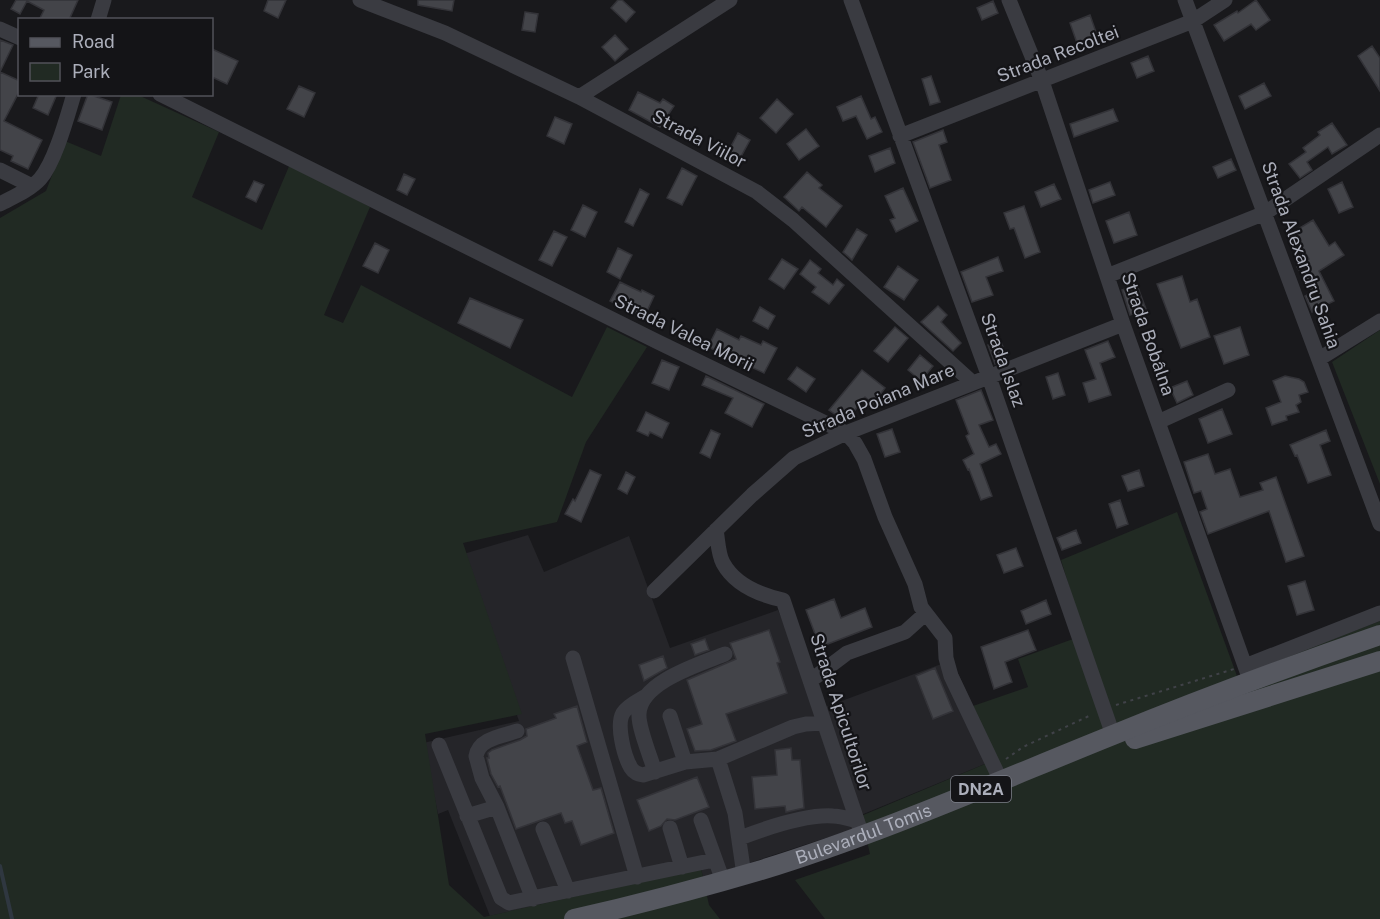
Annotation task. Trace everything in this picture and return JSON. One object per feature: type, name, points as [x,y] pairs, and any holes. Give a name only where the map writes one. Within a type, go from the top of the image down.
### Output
[{"type":"main road","name":"Bulevardul Tomis","points":[[574,919],[636,905],[744,875],[998,774],[1113,735],[1248,673],[1380,635]]},
{"type":"main road","name":"Bulevardul Tomis","points":[[621,919],[761,881],[933,820],[1114,746],[1380,661]]},
{"type":"street","points":[[99,18],[104,0]]},
{"type":"street","name":"Strada Viilor","points":[[360,0],[445,33],[579,97],[757,192],[793,220],[973,383]]},
{"type":"street","points":[[579,97],[730,0]]},
{"type":"street","name":"Strada Islaz","points":[[851,0],[989,377],[1113,735]]},
{"type":"street","name":"Strada Bobâlna","points":[[1009,0],[1042,81],[1123,324],[1248,673]]},
{"type":"street","name":"Strada Alexandru Sahia","points":[[1185,0],[1380,524]]},
{"type":"street","name":"Strada Recoltei","points":[[900,136],[1193,21],[1226,0]]},
{"type":"street","points":[[0,29],[18,37]]},
{"type":"street","points":[[0,204],[32,186],[42,177],[58,144],[73,96]]},
{"type":"street","name":"Strada Valea Morii","points":[[164,96],[846,433],[864,459],[885,517],[905,558],[921,607],[945,638],[946,658],[951,676],[998,774]]},
{"type":"street","points":[[1107,276],[1265,213],[1380,135]]},
{"type":"street","points":[[0,170],[32,186]]},
{"type":"street","points":[[1319,359],[1380,321]]},
{"type":"street","name":"Strada Poiana Mare","points":[[654,591],[752,495],[794,458],[846,433],[1123,324]]},
{"type":"street","points":[[1158,422],[1228,390]]},
{"type":"street","name":"Strada Apicultorilor","points":[[716,530],[722,562],[736,580],[764,596],[783,600],[859,828]]},
{"type":"street","points":[[1248,673],[1380,613]]},
{"type":"street","points":[[810,681],[847,653],[905,632],[926,614]]},
{"type":"street","points":[[725,654],[674,675],[624,712],[620,722],[620,732],[631,768],[636,774],[643,775],[685,762],[718,759],[793,727],[824,723]]},
{"type":"street","points":[[573,658],[637,877]]},
{"type":"street","points":[[646,696],[640,706],[638,716],[655,772]]},
{"type":"street","points":[[670,716],[685,762]]},
{"type":"street","points":[[517,731],[486,741],[477,751],[477,764],[533,899]]},
{"type":"street","points":[[439,745],[501,898],[509,903],[714,860]]},
{"type":"street","points":[[718,759],[735,813],[744,875]]},
{"type":"street","points":[[467,816],[496,807]]},
{"type":"street","points":[[740,838],[816,817],[833,816],[859,828]]},
{"type":"street","points":[[701,819],[723,881]]},
{"type":"street","points":[[670,828],[682,867]]},
{"type":"street","points":[[543,829],[568,891]]},
{"type":"path","points":[[998,774],[1023,747],[1104,709],[1248,673]]},
{"type":"shaded area","points":[[528,535],[544,572],[629,536],[670,648],[778,610],[820,709],[952,660],[997,759],[861,815],[863,826],[703,878],[701,868],[490,916],[448,810],[438,814],[423,743],[519,721],[460,555]]},
{"type":"green space","points":[[121,96],[140,96],[219,132],[192,197],[262,230],[290,164],[370,207],[324,315],[343,323],[361,285],[572,397],[607,327],[647,347],[586,442],[557,522],[463,543],[522,714],[425,734],[449,885],[484,917],[701,868],[709,905],[720,919],[0,919],[0,218],[46,191],[65,141],[101,156]]},
{"type":"green space","points":[[1380,330],[1380,484],[1332,362]]},
{"type":"green space","points":[[1177,512],[1237,676],[1380,621],[1380,919],[825,919],[795,880],[870,854],[861,816],[997,759],[973,706],[1028,687],[1018,659],[1084,635],[1061,560]]},
{"type":"building","points":[[16,0],[78,0],[70,18],[40,18],[44,10],[27,1],[20,14],[11,9]]},
{"type":"building","points":[[268,0],[286,0],[278,18],[264,11]]},
{"type":"building","points":[[418,0],[454,0],[452,11],[418,5]]},
{"type":"building","points":[[618,0],[622,0],[635,12],[626,22],[611,8]]},
{"type":"building","points":[[1256,0],[1270,20],[1256,30],[1251,24],[1224,41],[1214,25],[1237,11],[1238,13]]},
{"type":"building","points":[[993,1],[998,13],[982,20],[977,8]]},
{"type":"building","points":[[525,12],[538,14],[535,32],[522,30]]},
{"type":"building","points":[[1090,15],[1097,35],[1077,43],[1070,23]]},
{"type":"building","points":[[615,35],[628,49],[615,61],[602,47]]},
{"type":"building","points":[[0,40],[13,45],[0,72]]},
{"type":"building","points":[[1372,46],[1380,58],[1380,91],[1358,56]]},
{"type":"building","points":[[213,49],[238,61],[227,84],[213,77]]},
{"type":"building","points":[[1148,56],[1154,71],[1137,78],[1131,63]]},
{"type":"building","points":[[0,72],[18,80],[18,94],[4,121],[42,140],[28,169],[11,161],[13,156],[0,150]]},
{"type":"building","points":[[931,76],[940,102],[930,105],[922,79]]},
{"type":"building","points":[[1264,83],[1271,96],[1245,109],[1239,96]]},
{"type":"building","points":[[299,86],[315,93],[304,117],[287,109]]},
{"type":"building","points":[[638,92],[660,103],[663,99],[674,106],[660,127],[629,110]]},
{"type":"building","points":[[38,96],[56,96],[48,115],[33,108]]},
{"type":"building","points":[[87,96],[112,102],[102,130],[78,121]]},
{"type":"building","points":[[861,96],[871,119],[875,117],[882,132],[867,139],[856,116],[843,121],[837,107]]},
{"type":"building","points":[[777,99],[793,114],[776,133],[760,118]]},
{"type":"building","points":[[1113,109],[1118,121],[1074,137],[1070,124]]},
{"type":"building","points":[[555,117],[572,124],[564,144],[547,136]]},
{"type":"building","points":[[1332,123],[1347,145],[1332,154],[1328,147],[1307,162],[1312,170],[1300,178],[1289,164],[1306,152],[1303,148],[1320,135],[1318,132]]},
{"type":"building","points":[[806,129],[819,146],[799,160],[787,144]]},
{"type":"building","points":[[943,130],[947,142],[939,145],[951,180],[930,188],[913,142]]},
{"type":"building","points":[[738,133],[750,140],[737,164],[725,158]]},
{"type":"building","points":[[890,148],[895,163],[875,172],[869,156]]},
{"type":"building","points":[[1231,159],[1236,170],[1218,178],[1213,167]]},
{"type":"building","points":[[682,168],[697,176],[682,205],[667,198]]},
{"type":"building","points":[[807,172],[822,185],[819,188],[842,206],[826,227],[802,207],[799,211],[784,197]]},
{"type":"building","points":[[404,174],[415,179],[407,195],[397,190]]},
{"type":"building","points":[[254,181],[264,185],[256,202],[246,197]]},
{"type":"building","points":[[1110,182],[1115,195],[1093,203],[1089,190]]},
{"type":"building","points":[[1342,182],[1353,207],[1339,213],[1328,189]]},
{"type":"building","points":[[1054,184],[1061,199],[1041,207],[1035,192]]},
{"type":"building","points":[[903,188],[918,221],[896,232],[890,220],[895,218],[885,196]]},
{"type":"building","points":[[640,189],[649,194],[633,226],[625,222]]},
{"type":"building","points":[[583,205],[597,212],[585,237],[571,230]]},
{"type":"building","points":[[1024,206],[1040,252],[1025,258],[1014,228],[1010,229],[1004,213]]},
{"type":"building","points":[[1129,212],[1137,235],[1114,243],[1106,221]]},
{"type":"building","points":[[1313,220],[1329,246],[1335,242],[1344,255],[1319,271],[1334,301],[1312,312],[1305,296],[1313,292],[1297,267],[1309,259],[1293,232]]},
{"type":"building","points":[[857,229],[867,235],[852,260],[843,252]]},
{"type":"building","points":[[554,231],[567,237],[552,266],[539,260]]},
{"type":"building","points":[[375,243],[389,250],[378,273],[363,266]]},
{"type":"building","points":[[618,248],[632,255],[620,279],[607,272]]},
{"type":"building","points":[[998,257],[1003,271],[986,277],[993,295],[972,302],[961,272]]},
{"type":"building","points":[[782,259],[798,269],[784,289],[769,279]]},
{"type":"building","points":[[810,260],[821,269],[818,273],[833,285],[837,279],[844,285],[829,304],[812,292],[816,287],[800,274]]},
{"type":"building","points":[[898,266],[918,280],[904,300],[884,287]]},
{"type":"building","points":[[1182,276],[1190,302],[1197,299],[1210,337],[1181,348],[1157,284]]},
{"type":"building","points":[[620,282],[654,296],[644,318],[610,301]]},
{"type":"building","points":[[1137,285],[1146,309],[1130,315],[1122,290]]},
{"type":"building","points":[[470,298],[523,320],[510,348],[458,323]]},
{"type":"building","points":[[938,306],[947,315],[941,322],[961,343],[953,351],[921,322]]},
{"type":"building","points":[[760,307],[775,316],[768,329],[753,321]]},
{"type":"building","points":[[895,327],[908,338],[888,362],[874,351]]},
{"type":"building","points":[[1240,327],[1249,355],[1224,364],[1214,336]]},
{"type":"building","points":[[717,329],[739,340],[741,336],[761,345],[763,341],[777,348],[764,373],[708,347]]},
{"type":"building","points":[[1001,341],[1007,359],[995,364],[988,345]]},
{"type":"building","points":[[1108,341],[1115,357],[1100,363],[1111,395],[1089,402],[1083,383],[1096,379],[1085,350]]},
{"type":"building","points":[[920,355],[933,366],[921,381],[908,370]]},
{"type":"building","points":[[662,360],[679,367],[669,390],[652,383]]},
{"type":"building","points":[[797,367],[815,379],[806,392],[788,379]]},
{"type":"building","points":[[862,370],[885,388],[873,404],[865,397],[846,422],[829,410]]},
{"type":"building","points":[[1058,373],[1065,395],[1053,399],[1046,377]]},
{"type":"building","points":[[706,376],[764,404],[752,427],[725,413],[733,398],[702,385]]},
{"type":"building","points":[[1285,376],[1304,382],[1308,392],[1299,395],[1301,402],[1296,405],[1299,412],[1286,416],[1287,420],[1272,425],[1266,408],[1281,402],[1273,381]]},
{"type":"building","points":[[1187,381],[1193,395],[1177,403],[1170,388]]},
{"type":"building","points":[[981,390],[993,420],[979,425],[989,447],[996,444],[1001,454],[980,464],[992,496],[981,500],[963,460],[974,454],[966,436],[969,434],[956,400]]},
{"type":"building","points":[[1222,409],[1232,434],[1208,443],[1199,419]]},
{"type":"building","points":[[646,412],[669,423],[662,438],[650,432],[648,436],[637,431]]},
{"type":"building","points":[[892,429],[900,452],[885,457],[877,434]]},
{"type":"building","points":[[711,430],[720,434],[710,458],[700,453]]},
{"type":"building","points":[[1326,430],[1330,441],[1320,445],[1331,475],[1308,483],[1297,455],[1295,456],[1290,445]]},
{"type":"building","points":[[1208,454],[1215,474],[1230,469],[1240,497],[1263,490],[1260,483],[1276,477],[1304,556],[1286,562],[1269,511],[1208,534],[1200,512],[1207,509],[1201,491],[1194,493],[1184,462]]},
{"type":"building","points":[[590,470],[601,475],[581,522],[565,514],[573,499],[575,501]]},
{"type":"building","points":[[1139,470],[1144,486],[1128,491],[1122,476]]},
{"type":"building","points":[[626,472],[635,477],[627,494],[618,489]]},
{"type":"building","points":[[1120,500],[1128,524],[1117,528],[1109,504]]},
{"type":"building","points":[[1076,530],[1081,543],[1062,550],[1057,538]]},
{"type":"building","points":[[1016,548],[1023,566],[1004,573],[997,555]]},
{"type":"building","points":[[1305,581],[1314,610],[1297,615],[1288,586]]},
{"type":"building","points":[[834,599],[841,618],[865,608],[872,627],[820,647],[806,610]]},
{"type":"building","points":[[1046,600],[1051,614],[1026,624],[1021,611]]},
{"type":"building","points":[[769,630],[787,693],[726,714],[736,741],[711,750],[695,751],[687,729],[702,724],[687,680],[736,659],[730,643]]},
{"type":"building","points":[[1028,630],[1036,650],[1005,662],[1012,682],[994,689],[981,647]]},
{"type":"building","points":[[705,639],[709,650],[695,655],[691,644]]},
{"type":"building","points":[[663,656],[667,668],[644,681],[639,665]]},
{"type":"building","points":[[935,668],[953,711],[933,719],[916,676]]},
{"type":"building","points":[[577,706],[587,742],[577,746],[593,790],[601,788],[614,833],[581,845],[572,821],[565,823],[561,813],[516,829],[500,786],[498,787],[491,774],[487,758],[489,758],[488,753],[492,750],[527,736],[526,729],[556,718],[554,714]]},
{"type":"building","points":[[791,748],[792,760],[800,760],[804,808],[786,812],[785,806],[755,809],[752,777],[777,775],[775,750]]},
{"type":"building","points":[[697,777],[709,807],[675,820],[667,819],[661,826],[649,831],[637,800]]},
{"type":"waterway","points":[[0,866],[12,919]]}]
